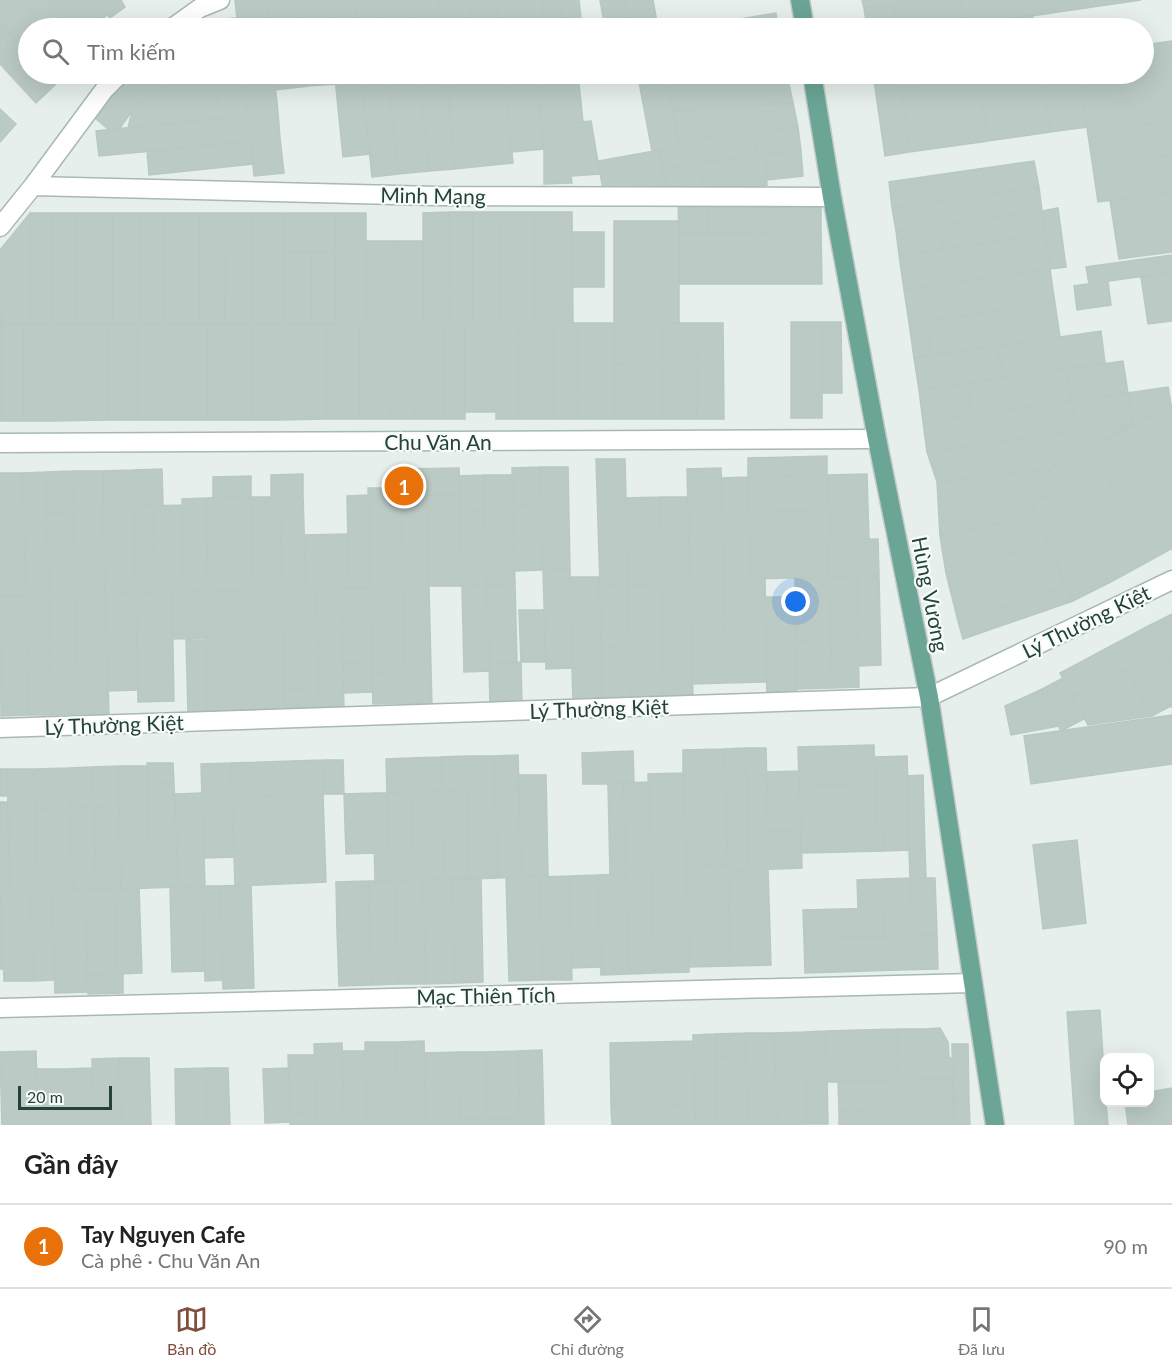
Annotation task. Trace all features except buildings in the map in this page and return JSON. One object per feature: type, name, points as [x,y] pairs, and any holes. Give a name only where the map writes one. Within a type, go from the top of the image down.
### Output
[{"type":"main road","points":[[800,0],[803,18]]},
{"type":"main road","name":"Hùng Vương","points":[[814,84],[877,439],[929,697],[995,1125]]},
{"type":"street","points":[[186,18],[200,8],[220,0]]},
{"type":"street","points":[[0,227],[110,84]]},
{"type":"street","name":"Minh Mạng","points":[[33,186],[424,195],[832,197]]},
{"type":"street","name":"Chu Văn An","points":[[0,443],[877,439]]},
{"type":"street","name":"Lý Thường Kiệt","points":[[0,728],[929,697],[1172,580]]},
{"type":"street","name":"Mạc Thiên Tích","points":[[0,1008],[972,983]]},
{"type":"place","name":"Tay Nguyen Cafe","points":[[404,486]]}]
